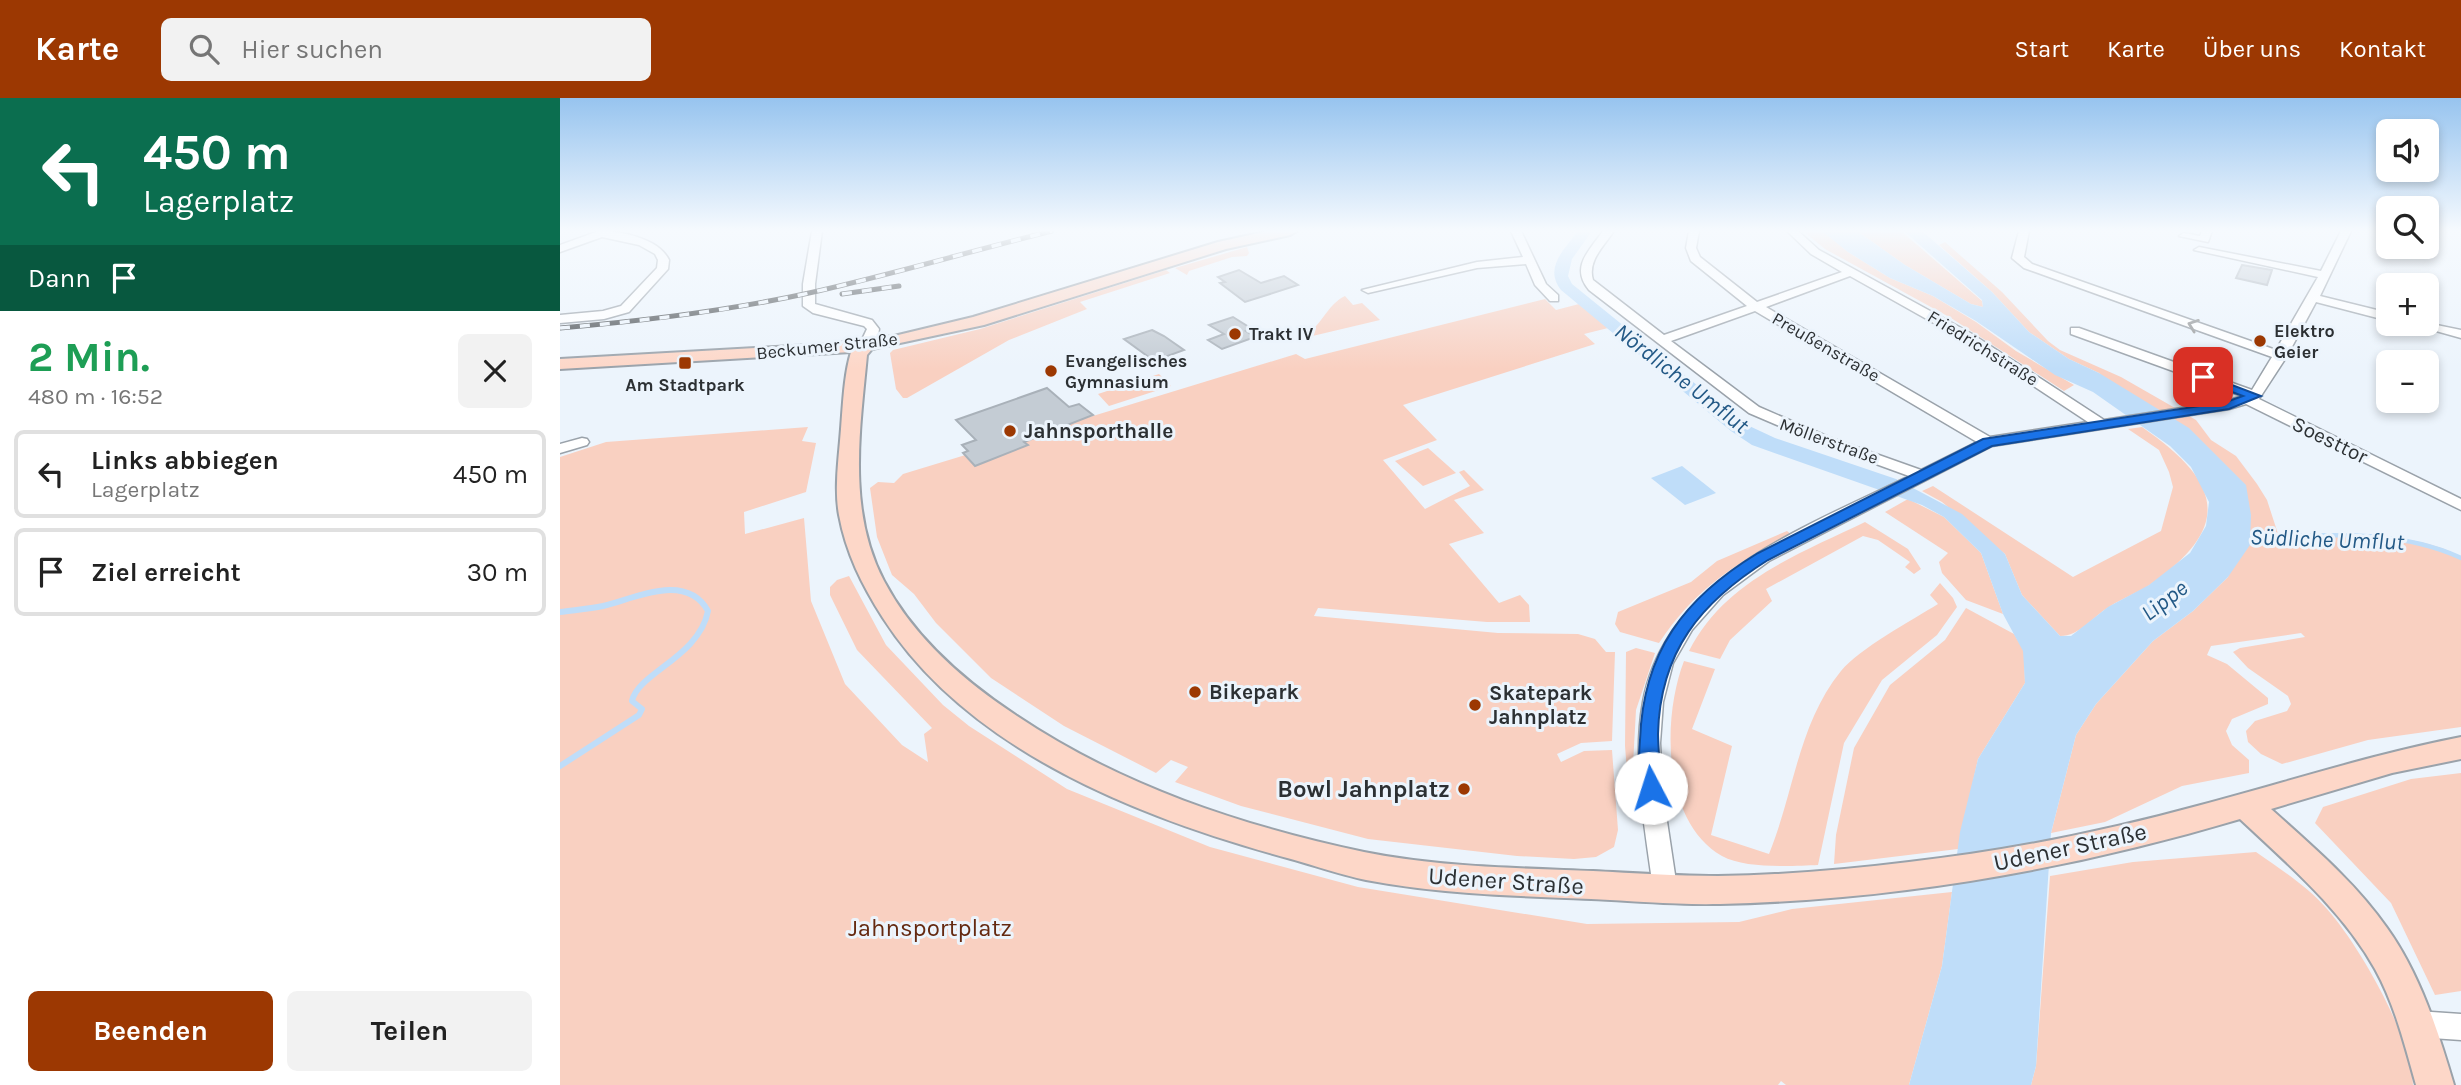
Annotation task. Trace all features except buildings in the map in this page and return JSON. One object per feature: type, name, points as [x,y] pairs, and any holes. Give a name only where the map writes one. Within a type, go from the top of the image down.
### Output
[{"type":"main road","name":"Beckumer Straße","points":[[560,364],[865,346],[978,321],[1118,277]]},
{"type":"main road","name":"Udener Straße","points":[[865,346],[858,354],[848,478],[849,511],[857,543],[872,582],[907,635],[964,694],[1037,744],[1121,789],[1223,828],[1366,866],[1483,881],[1716,890],[1793,887],[1911,876],[2081,847],[2246,805],[2392,762],[2461,748]]},
{"type":"main road","points":[[2246,805],[2352,910],[2388,958],[2417,1024],[2435,1085]]},
{"type":"street","points":[[560,319],[604,315],[625,309],[655,277]]},
{"type":"street","points":[[810,277],[809,305],[817,310],[868,323],[873,329],[865,346]]},
{"type":"street","points":[[1368,290],[1424,277]]},
{"type":"street","points":[[1537,277],[1554,298]]},
{"type":"street","name":"Möllerstraße","points":[[1584,277],[1593,288],[1754,410],[1769,419],[1918,479]]},
{"type":"street","name":"Preußenstraße","points":[[1718,277],[1755,306],[1988,442]]},
{"type":"street","points":[[1663,340],[1837,277]]},
{"type":"street","name":"Friedrichstraße","points":[[1857,277],[1968,337],[2102,425]]},
{"type":"street","points":[[2059,277],[2281,356]]},
{"type":"street","points":[[1665,888],[1648,765],[1650,712],[1661,670],[1675,639],[1699,606],[1728,578],[1763,557],[1988,442],[2229,405],[2251,398],[2281,356],[2323,277]]},
{"type":"street","points":[[2313,298],[2376,314]]},
{"type":"street","points":[[2439,329],[2461,334]]},
{"type":"street","name":"Soesttor","points":[[2075,331],[2251,398],[2461,505]]},
{"type":"street","points":[[560,449],[582,442]]},
{"type":"street","points":[[2417,1024],[2461,1027]]},
{"type":"green space","points":[[1144,277],[1157,277],[1080,302],[1087,309],[1009,340],[903,398],[896,389],[890,353],[893,350],[980,329]]},
{"type":"green space","points":[[1876,277],[1888,277],[1933,296],[2016,351],[2074,385],[2064,391],[1951,318]]},
{"type":"green space","points":[[1925,277],[1954,277],[1982,301],[1983,307],[1971,304]]},
{"type":"green space","points":[[1975,277],[1985,277],[2060,350],[2121,377],[2196,420],[2211,440],[2236,456],[2257,484],[2267,500],[2279,537],[2396,538],[2441,548],[2461,557],[2461,727],[2368,740],[2282,764],[2261,754],[2248,742],[2246,731],[2255,721],[2287,711],[2291,704],[2288,696],[2248,668],[2233,652],[2240,648],[2305,637],[2301,633],[2211,646],[2207,655],[2227,664],[2268,698],[2268,704],[2232,719],[2226,731],[2232,745],[2249,760],[2249,773],[2182,786],[2105,822],[2051,833],[2076,735],[2096,704],[2153,641],[2193,611],[2228,577],[2251,515],[2099,373],[2069,359],[2029,332]]},
{"type":"green space","points":[[1345,296],[1353,305],[1362,303],[1380,320],[1304,338],[1302,336],[1309,333],[1333,305]]},
{"type":"green space","points":[[1545,299],[1556,310],[1579,304],[1608,328],[1584,334],[1595,344],[1403,405],[1437,440],[1383,460],[1425,509],[1470,486],[1459,472],[1464,470],[1484,490],[1454,500],[1484,533],[1449,544],[1499,603],[1520,595],[1529,605],[1530,622],[1487,622],[1318,608],[1314,616],[1498,633],[1578,634],[1595,639],[1606,652],[1615,652],[1612,741],[1581,743],[1557,754],[1561,762],[1584,751],[1612,750],[1618,830],[1614,847],[1596,857],[1574,859],[1517,856],[1368,839],[1241,806],[1175,782],[1188,767],[1171,760],[1156,773],[1064,726],[991,678],[936,623],[914,594],[892,575],[877,537],[870,488],[878,482],[894,483],[903,474],[1296,354],[1305,359]]},
{"type":"green space","points":[[1159,374],[1171,386],[1109,406],[1098,394]]},
{"type":"green space","name":"Jahnsportplatz","points":[[808,427],[802,441],[816,443],[806,492],[744,512],[745,534],[804,518],[811,601],[845,684],[902,745],[928,762],[924,734],[932,728],[857,650],[830,595],[830,587],[837,580],[849,576],[886,645],[943,705],[969,726],[1067,789],[1210,847],[1358,887],[1587,924],[1739,922],[1792,909],[1952,892],[1942,966],[1909,1085],[1786,1085],[1781,1081],[1778,1085],[560,1085],[560,457],[606,442]]},
{"type":"green space","points":[[2142,427],[2188,466],[2201,485],[2207,504],[2206,523],[2196,542],[2178,563],[2151,584],[2103,611],[2074,633],[2060,636],[2022,595],[2005,554],[1942,502],[1922,491],[1933,486],[2073,577],[2161,531],[2173,487],[2159,450],[2128,429]]},
{"type":"green space","points":[[1428,448],[1456,473],[1423,486],[1395,461]]},
{"type":"green space","points":[[1908,499],[1944,517],[1981,553],[2003,614],[1966,600],[1942,573],[1939,562],[1948,553],[1885,512]]},
{"type":"green space","points":[[1865,522],[1908,549],[1921,569],[1914,574],[1905,567],[1910,562],[1878,540],[1863,536],[1766,589],[1772,601],[1730,640],[1720,659],[1689,651],[1722,606],[1743,588],[1790,558]]},
{"type":"green space","points":[[1787,531],[1792,535],[1734,567],[1702,592],[1659,643],[1620,632],[1615,624],[1618,612],[1691,582],[1717,561]]},
{"type":"green space","points":[[1940,583],[1957,607],[1937,635],[1882,680],[1844,743],[1818,865],[1769,866],[1743,863],[1722,856],[1702,840],[1688,819],[1678,794],[1672,767],[1672,711],[1684,661],[1715,669],[1692,729],[1732,746],[1711,835],[1769,854],[1806,736],[1827,692],[1849,662],[1938,604],[1930,595]]},
{"type":"green space","points":[[1966,608],[2014,634],[2024,651],[2025,683],[1978,759],[1958,849],[1834,864],[1836,835],[1854,748],[1890,685],[1945,640]]},
{"type":"green space","points":[[1636,648],[1655,653],[1636,710],[1632,783],[1628,783],[1625,746],[1626,652]]},
{"type":"green space","points":[[2461,773],[2461,991],[2435,995],[2391,903],[2315,823],[2323,807],[2411,779]]},
{"type":"green space","points":[[2256,852],[2311,893],[2327,909],[2354,945],[2394,1018],[2404,1042],[2413,1085],[2031,1085],[2036,1066],[2050,876],[2133,862]]},
{"type":"water","points":[[1555,277],[1569,277],[1572,284],[1745,424],[1775,438],[1896,479],[1962,514],[2005,554],[2022,595],[2060,636],[2071,636],[2108,607],[2149,585],[2190,553],[2206,526],[2209,502],[2191,467],[2170,446],[2093,392],[2055,375],[1976,321],[1933,296],[1888,277],[1925,277],[1971,304],[1983,307],[1982,300],[1956,277],[1975,277],[2029,332],[2069,359],[2099,373],[2189,428],[2246,485],[2251,515],[2250,545],[2228,577],[2193,611],[2153,641],[2096,704],[2076,735],[2051,833],[2036,1066],[2031,1085],[1909,1085],[1942,966],[1960,832],[1978,759],[2025,683],[2023,651],[2003,614],[1981,553],[1944,517],[1922,505],[1752,445],[1731,431],[1561,290]]},
{"type":"water","points":[[1682,466],[1716,493],[1685,505],[1651,478]]},
{"type":"waterway","name":"Südliche Umflut","points":[[2244,537],[2382,537],[2435,548],[2461,558]]},
{"type":"waterway","points":[[560,612],[598,607],[645,594],[674,590],[699,599],[708,611],[693,641],[637,691],[632,701],[642,709],[639,715],[560,766]]},
{"type":"railway","points":[[560,328],[685,315],[809,293],[877,277]]},
{"type":"railway","points":[[842,294],[899,286]]},
{"type":"place","name":"Trakt IV","points":[[1235,334]]},
{"type":"place","name":"Elektro Geier","points":[[2260,341]]},
{"type":"place","name":"Am Stadtpark","points":[[685,363]]},
{"type":"place","name":"Evangelisches Gymnasium","points":[[1051,371]]},
{"type":"place","name":"Jahnsporthalle","points":[[1010,431]]},
{"type":"place","name":"Bikepark","points":[[1195,692]]},
{"type":"place","name":"Skatepark Jahnplatz","points":[[1475,705]]},
{"type":"place","name":"Bowl Jahnplatz","points":[[1464,789]]},
{"type":"route","points":[[1651,788],[1648,765],[1650,712],[1661,670],[1675,639],[1699,606],[1728,578],[1763,557],[1988,442],[2229,405],[2255,396],[2203,377]]},
{"type":"water label","name":"Nördliche Umflut","points":[[1682,378]]},
{"type":"water label","name":"Lippe","points":[[2164,600]]}]
